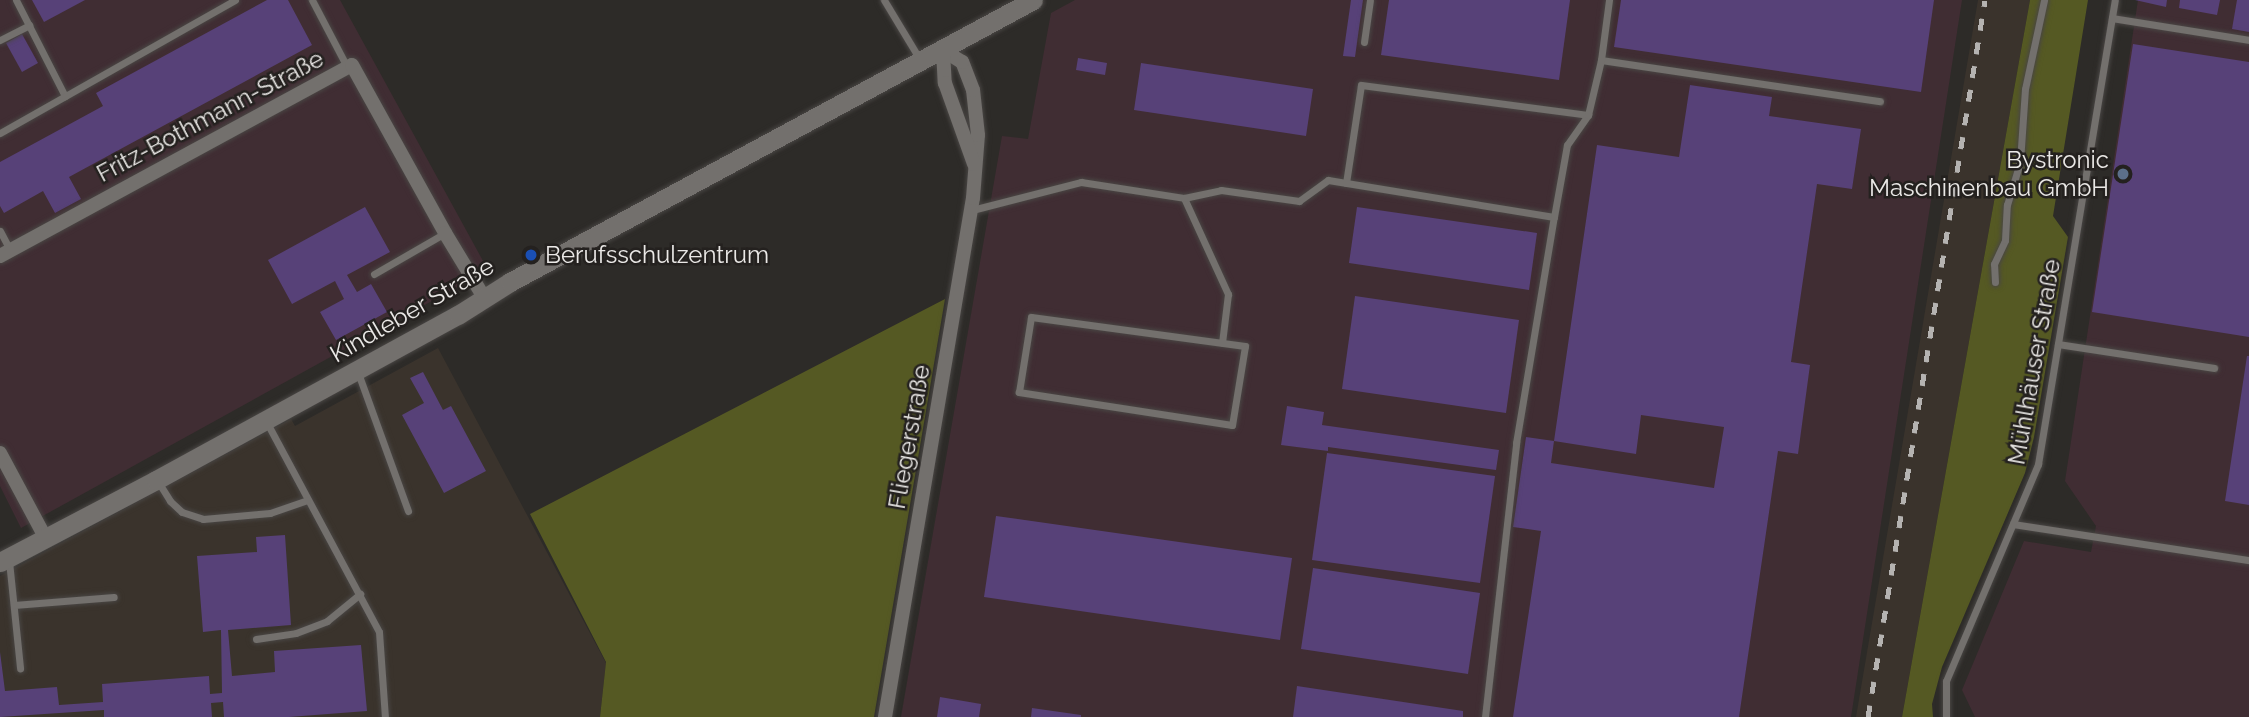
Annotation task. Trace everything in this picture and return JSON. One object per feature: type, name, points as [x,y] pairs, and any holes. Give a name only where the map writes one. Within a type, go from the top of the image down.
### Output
[{"type":"main road","name":"Kindleber Straße","points":[[5,559],[156,480],[531,271],[1033,0]]},
{"type":"street","name":"Fliegerstraße","points":[[943,50],[945,83],[974,164]]},
{"type":"street","name":"Fliegerstraße","points":[[885,717],[971,210],[978,135],[973,90],[962,62],[943,50]]},
{"type":"street","name":"Fritz-Bothmann-Straße","points":[[5,253],[352,65],[445,233],[485,299]]},
{"type":"street","points":[[0,453],[44,537]]},
{"type":"lane","points":[[16,0],[65,96]]},
{"type":"lane","points":[[0,133],[235,0]]},
{"type":"lane","points":[[312,0],[347,67]]},
{"type":"lane","points":[[884,0],[921,62]]},
{"type":"lane","points":[[1364,42],[1370,0]]},
{"type":"lane","points":[[1485,717],[1516,443],[1554,217],[1567,145],[1588,114],[1601,60],[1609,0]]},
{"type":"lane","points":[[1995,282],[1994,264],[2005,240],[2007,205],[2020,162],[2025,89],[2044,0]]},
{"type":"lane","name":"Mühlhäuser Straße","points":[[1946,717],[1945,681],[2038,464],[2115,0]]},
{"type":"lane","points":[[2112,18],[2249,40]]},
{"type":"lane","points":[[0,40],[29,25]]},
{"type":"lane","points":[[1601,60],[1880,101]]},
{"type":"lane","points":[[1346,183],[1361,85],[1588,114]]},
{"type":"lane","points":[[971,210],[1081,182],[1184,198],[1222,190],[1299,201],[1328,180],[1554,217]]},
{"type":"lane","points":[[1184,198],[1228,294],[1222,343]]},
{"type":"lane","points":[[0,231],[5,253]]},
{"type":"lane","points":[[374,274],[445,233]]},
{"type":"lane","points":[[1031,317],[1222,343],[1245,346],[1232,425],[1019,392],[1031,317]]},
{"type":"lane","points":[[2058,344],[2214,368]]},
{"type":"lane","points":[[357,370],[408,511]]},
{"type":"lane","points":[[265,420],[379,632],[386,717]]},
{"type":"lane","points":[[156,480],[170,501],[182,512],[203,519],[270,513],[307,500]]},
{"type":"lane","points":[[2013,524],[2249,561]]},
{"type":"lane","points":[[5,559],[14,606],[20,668]]},
{"type":"lane","points":[[256,639],[296,633],[327,621],[360,594]]},
{"type":"lane","points":[[14,606],[114,597]]},
{"type":"shaded area","points":[[0,0],[340,0],[488,270],[21,528],[0,486]]},
{"type":"shaded area","points":[[1075,0],[1962,0],[1851,717],[901,717],[1002,136],[1028,139],[1051,13]]},
{"type":"shaded area","points":[[1978,0],[2030,0],[1902,717],[1856,717]]},
{"type":"shaded area","name":"Bystronic Maschinenbau GmbH","points":[[2138,0],[2249,0],[2249,717],[1975,717],[1962,690],[2024,541],[2091,552],[2096,526],[2065,481]]},
{"type":"shaded area","points":[[438,348],[606,663],[600,717],[0,717],[0,576],[291,419],[295,426]]},
{"type":"green space","points":[[2030,0],[2088,0],[2053,216],[2068,237],[2034,437],[2025,473],[1942,667],[1932,704],[1933,717],[1902,717]]},
{"type":"green space","points":[[945,299],[874,717],[600,717],[606,662],[530,514]]},
{"type":"building","points":[[32,0],[85,0],[44,22]]},
{"type":"building","points":[[267,0],[288,0],[312,45],[69,177],[81,199],[55,213],[43,191],[4,213],[0,206],[0,162],[103,106],[96,93]]},
{"type":"building","points":[[1351,0],[1363,0],[1355,57],[1343,56]]},
{"type":"building","points":[[1389,0],[1570,0],[1559,80],[1381,55]]},
{"type":"building","points":[[1621,0],[1934,0],[1921,92],[1614,47]]},
{"type":"building","points":[[2135,0],[2167,0],[2166,7]]},
{"type":"building","points":[[2180,0],[2220,0],[2217,15],[2179,8]]},
{"type":"building","points":[[2237,0],[2249,0],[2249,32],[2232,29]]},
{"type":"building","points":[[22,34],[38,63],[22,72],[6,43]]},
{"type":"building","points":[[2133,44],[2249,62],[2249,337],[2092,312]]},
{"type":"building","points":[[1078,58],[1107,63],[1105,75],[1076,70]]},
{"type":"building","points":[[1141,63],[1313,89],[1306,136],[1134,110]]},
{"type":"building","points":[[1690,85],[1772,97],[1769,116],[1861,129],[1852,189],[1817,184],[1791,362],[1810,365],[1798,454],[1778,451],[1739,717],[1513,717],[1541,531],[1513,527],[1526,437],[1554,441],[1597,145],[1679,157]],"holes":[[[1641,415],[1724,427],[1714,488],[1551,463],[1554,441],[1636,454]]]},
{"type":"building","points":[[365,207],[390,252],[347,275],[357,292],[371,284],[387,312],[336,340],[320,312],[344,299],[335,281],[292,304],[268,260]]},
{"type":"building","points":[[1357,207],[1537,233],[1529,290],[1349,263]]},
{"type":"building","points":[[1355,296],[1519,320],[1506,413],[1342,389]]},
{"type":"building","points":[[2249,356],[2249,505],[2225,501]]},
{"type":"building","points":[[423,372],[443,410],[451,406],[486,471],[444,493],[402,415],[424,403],[410,378]]},
{"type":"building","points":[[1287,406],[1324,412],[1322,425],[1499,450],[1496,470],[1328,447],[1328,451],[1281,445]]},
{"type":"building","points":[[1327,453],[1495,476],[1480,583],[1312,560]]},
{"type":"building","points":[[996,516],[1292,558],[1280,640],[984,597]]},
{"type":"building","points":[[285,535],[291,625],[228,630],[232,676],[275,672],[274,651],[361,645],[367,711],[289,717],[224,717],[223,702],[211,703],[212,717],[104,717],[104,710],[0,717],[0,652],[5,691],[57,687],[59,705],[103,702],[102,684],[209,676],[210,694],[222,693],[221,630],[203,632],[197,556],[257,552],[256,537]]},
{"type":"building","points":[[1313,568],[1480,593],[1468,674],[1301,649]]},
{"type":"building","points":[[1297,686],[1463,711],[1463,717],[1293,717]]},
{"type":"building","points":[[940,697],[981,704],[979,717],[937,717]]},
{"type":"building","points":[[1032,708],[1081,715],[1081,717],[1031,717]]},
{"type":"railway","points":[[1868,717],[1985,0]]},
{"type":"place","name":"Bystronic Maschinenbau GmbH","points":[[2123,174]]},
{"type":"place","name":"Berufsschulzentrum","points":[[531,255]]}]
